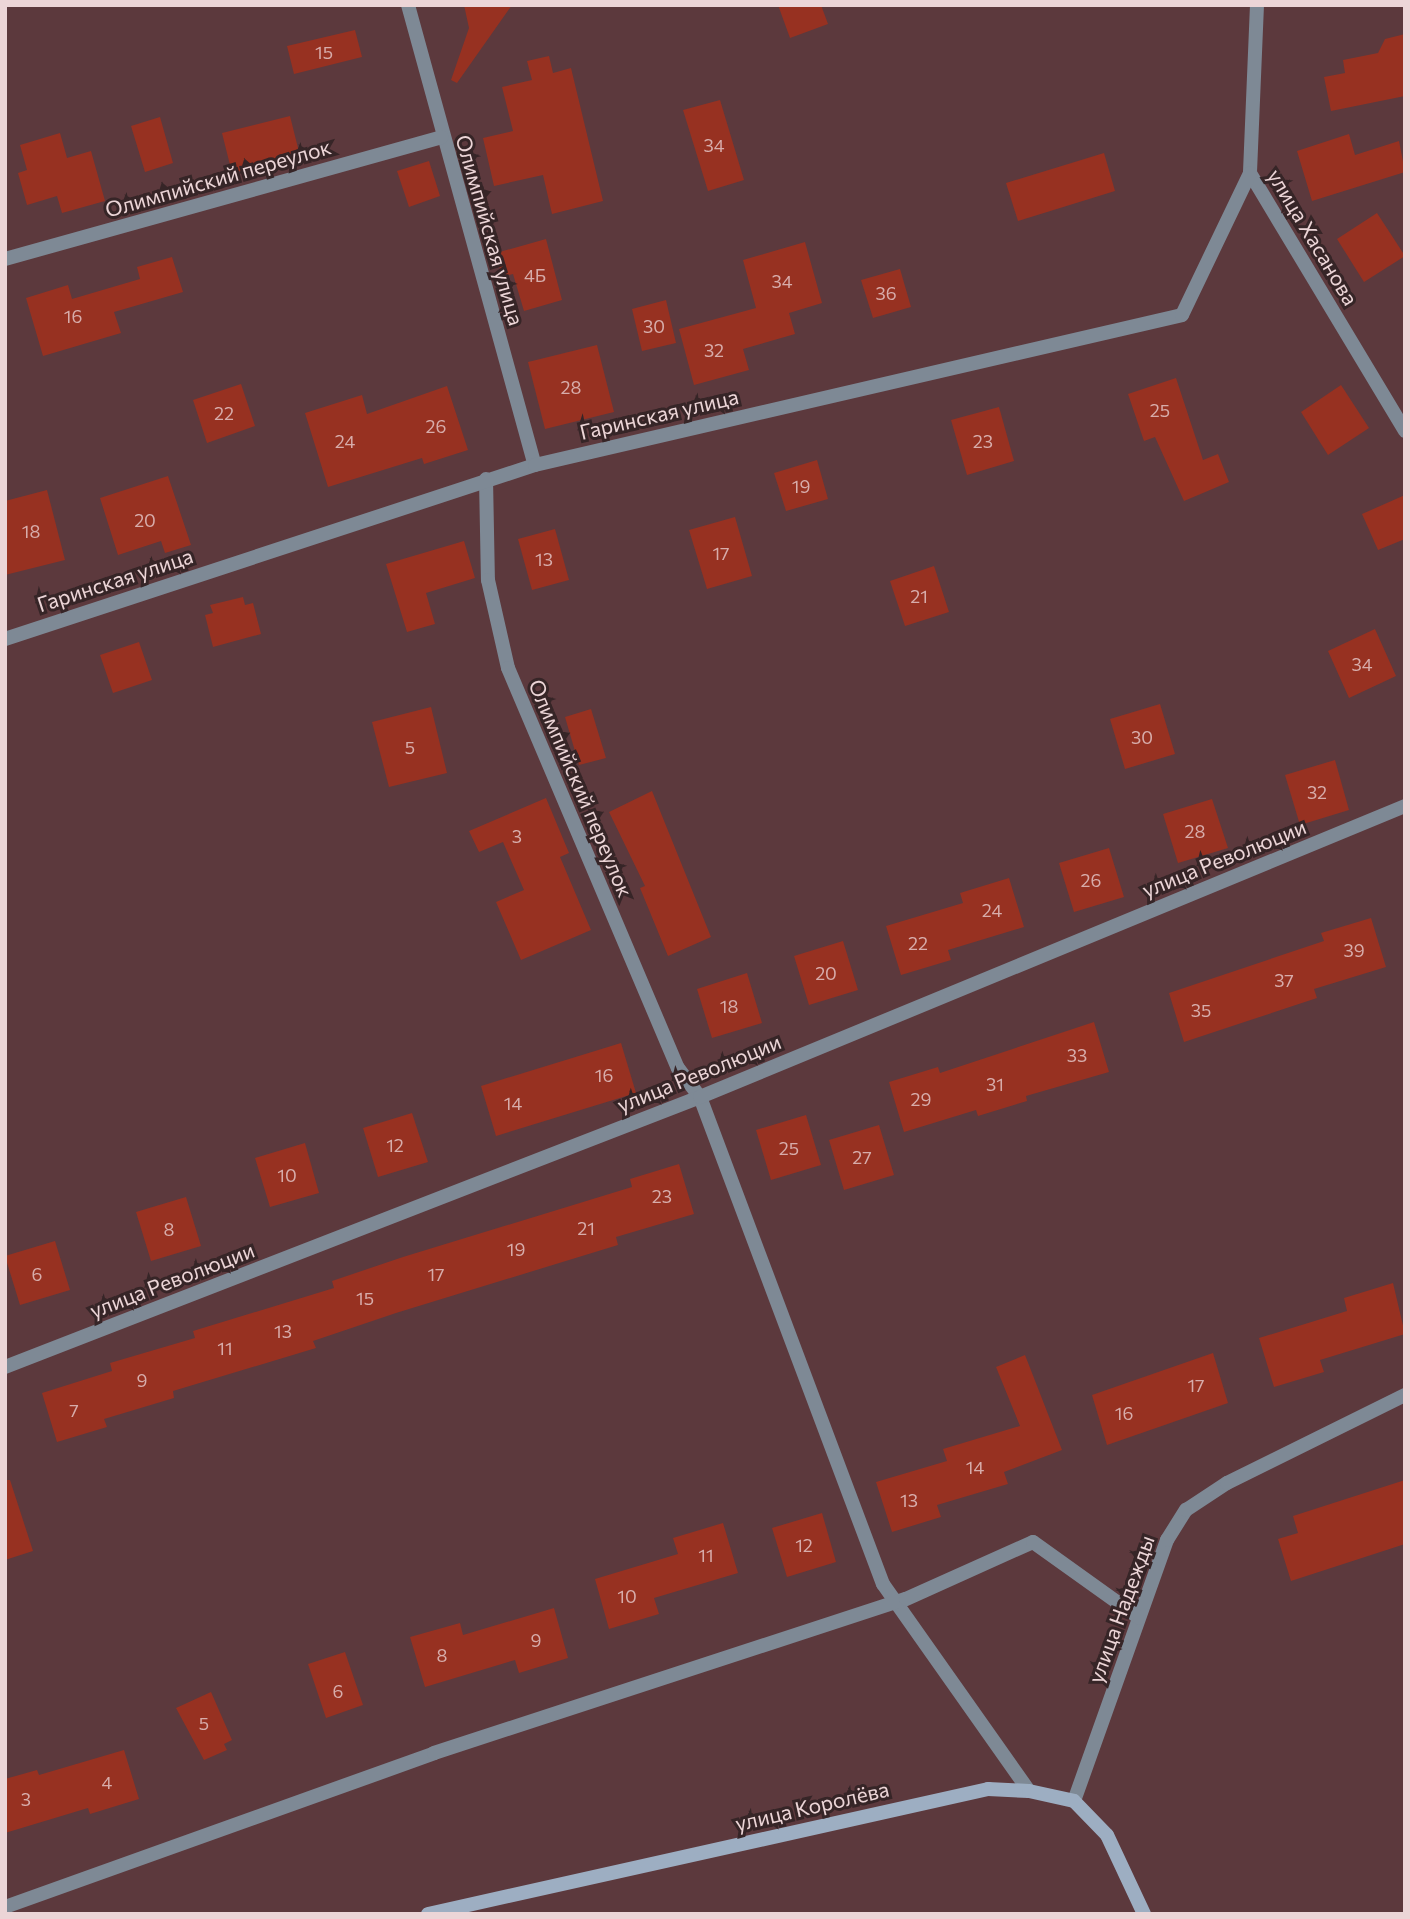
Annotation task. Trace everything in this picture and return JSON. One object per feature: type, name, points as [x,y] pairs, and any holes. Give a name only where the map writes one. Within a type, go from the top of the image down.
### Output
[{"type":"street","name":"Олимпийская улица","points":[[408,5],[441,137],[534,465]]},
{"type":"street","name":"улица Хасанова","points":[[1257,5],[1250,173],[1405,431]]},
{"type":"street","name":"Олимпийский переулок","points":[[5,259],[441,137]]},
{"type":"street","name":"Гаринская улица","points":[[5,639],[534,465],[1182,314],[1250,173]]},
{"type":"street","name":"Олимпийский переулок","points":[[486,479],[488,580],[508,668],[678,1068],[700,1097],[883,1584],[1029,1791]]},
{"type":"street","name":"улица Революции","points":[[5,1367],[700,1097],[1405,806]]},
{"type":"street","name":"улица Надежды","points":[[1074,1801],[1167,1540],[1186,1510],[1227,1483],[1405,1395]]},
{"type":"street","points":[[5,1907],[434,1753],[897,1603],[1033,1542],[1139,1618]]},
{"type":"street","name":"улица Королёва","points":[[428,1914],[988,1788],[1029,1791],[1074,1801]]},
{"type":"street","points":[[1074,1801],[1107,1835],[1144,1914]]},
{"type":"building","points":[[464,5],[512,5],[457,83],[451,80],[469,28]]},
{"type":"building","points":[[778,5],[821,5],[828,24],[790,38]]},
{"type":"building","points":[[355,30],[362,57],[294,74],[287,46]]},
{"type":"building","points":[[1405,34],[1405,96],[1331,111],[1324,77],[1345,73],[1343,60],[1378,53],[1385,39]]},
{"type":"building","points":[[549,56],[553,73],[571,68],[603,201],[552,214],[543,175],[494,186],[483,138],[513,131],[502,87],[532,80],[527,61]]},
{"type":"building","points":[[720,100],[744,180],[708,191],[683,110]]},
{"type":"building","points":[[290,116],[300,156],[232,173],[222,133]]},
{"type":"building","points":[[160,117],[173,163],[145,172],[131,126]]},
{"type":"building","points":[[60,133],[67,158],[91,151],[105,201],[62,213],[57,196],[27,205],[18,173],[27,170],[20,145]]},
{"type":"building","points":[[1349,134],[1355,155],[1399,141],[1405,172],[1312,201],[1297,151]]},
{"type":"building","points":[[1104,153],[1115,191],[1018,221],[1006,183]]},
{"type":"building","points":[[429,161],[440,196],[409,207],[397,171]]},
{"type":"building","points":[[1377,213],[1405,256],[1364,282],[1337,239]]},
{"type":"building","points":[[546,239],[562,300],[524,311],[513,274],[502,277],[496,253]]},
{"type":"building","points":[[805,242],[822,303],[789,313],[795,334],[743,349],[749,370],[694,385],[679,329],[756,308],[743,260]]},
{"type":"building","points":[[172,257],[183,292],[114,312],[121,333],[43,356],[26,298],[68,285],[72,299],[140,279],[137,267]]},
{"type":"building","points":[[900,269],[911,307],[873,318],[861,280]]},
{"type":"building","points":[[666,300],[676,343],[642,351],[632,309]]},
{"type":"building","points":[[597,345],[614,412],[545,429],[528,362]]},
{"type":"building","points":[[1176,378],[1203,460],[1218,454],[1229,482],[1184,501],[1155,437],[1144,441],[1128,394]]},
{"type":"building","points":[[241,384],[255,426],[207,443],[193,400]]},
{"type":"building","points":[[1341,385],[1369,428],[1328,455],[1301,412]]},
{"type":"building","points":[[447,386],[468,450],[424,464],[422,458],[328,487],[305,413],[362,395],[367,414]]},
{"type":"building","points":[[999,407],[1014,461],[967,475],[951,420]]},
{"type":"building","points":[[817,460],[828,499],[786,511],[774,473]]},
{"type":"building","points":[[168,476],[191,545],[165,553],[161,541],[118,555],[100,498]]},
{"type":"building","points":[[47,490],[65,560],[5,575],[5,501]]},
{"type":"building","points":[[1405,495],[1405,539],[1378,550],[1362,514]]},
{"type":"building","points":[[735,517],[752,576],[707,589],[689,530]]},
{"type":"building","points":[[555,529],[569,580],[532,590],[518,539]]},
{"type":"building","points":[[464,541],[475,578],[426,593],[435,624],[407,632],[386,564]]},
{"type":"building","points":[[934,566],[949,612],[905,626],[890,581]]},
{"type":"building","points":[[243,597],[245,605],[253,603],[261,634],[213,647],[205,615],[213,613],[210,605]]},
{"type":"building","points":[[1375,629],[1396,676],[1349,698],[1328,651]]},
{"type":"building","points":[[139,642],[152,680],[113,693],[100,655]]},
{"type":"building","points":[[1160,704],[1175,754],[1125,769],[1110,719]]},
{"type":"building","points":[[431,707],[447,773],[389,787],[372,722]]},
{"type":"building","points":[[591,709],[606,758],[579,765],[565,717]]},
{"type":"building","points":[[1335,760],[1349,810],[1300,825],[1285,775]]},
{"type":"building","points":[[652,791],[711,937],[668,956],[640,888],[645,886],[609,812]]},
{"type":"building","points":[[546,798],[569,853],[560,857],[591,930],[521,960],[496,902],[524,890],[503,842],[479,852],[469,831]]},
{"type":"building","points":[[1212,799],[1228,848],[1178,863],[1163,814]]},
{"type":"building","points":[[1109,848],[1124,897],[1074,912],[1059,863]]},
{"type":"building","points":[[1009,878],[1024,927],[948,950],[951,960],[901,975],[886,926],[963,903],[960,893]]},
{"type":"building","points":[[1371,918],[1386,967],[1314,989],[1317,998],[1184,1042],[1169,993],[1324,941],[1321,933]]},
{"type":"building","points":[[843,941],[858,990],[809,1005],[794,956]]},
{"type":"building","points":[[747,973],[762,1023],[712,1038],[697,989]]},
{"type":"building","points":[[1094,1022],[1109,1072],[1026,1096],[1027,1101],[978,1116],[976,1110],[904,1132],[889,1082],[938,1067],[940,1073]]},
{"type":"building","points":[[621,1043],[636,1093],[496,1136],[481,1086]]},
{"type":"building","points":[[412,1113],[428,1162],[378,1177],[363,1128]]},
{"type":"building","points":[[806,1115],[821,1165],[771,1180],[756,1130]]},
{"type":"building","points":[[879,1125],[894,1175],[844,1190],[829,1140]]},
{"type":"building","points":[[305,1143],[319,1193],[270,1207],[255,1158]]},
{"type":"building","points":[[679,1164],[694,1214],[616,1237],[618,1245],[313,1341],[316,1348],[173,1391],[174,1398],[104,1419],[107,1427],[57,1442],[42,1393],[112,1371],[110,1363],[195,1338],[193,1331],[334,1288],[332,1281],[632,1187],[630,1179]]},
{"type":"building","points":[[186,1197],[201,1246],[151,1261],[136,1212]]},
{"type":"building","points":[[55,1241],[70,1290],[20,1305],[5,1256]]},
{"type":"building","points":[[1393,1283],[1405,1334],[1320,1360],[1324,1372],[1274,1387],[1259,1338],[1347,1311],[1344,1298]]},
{"type":"building","points":[[1213,1353],[1228,1403],[1107,1445],[1092,1395]]},
{"type":"building","points":[[1025,1355],[1062,1450],[1004,1472],[1008,1484],[937,1505],[941,1517],[892,1532],[876,1482],[947,1461],[943,1449],[1020,1426],[996,1367]]},
{"type":"building","points":[[5,1480],[10,1480],[33,1551],[5,1560]]},
{"type":"building","points":[[1405,1480],[1405,1544],[1291,1581],[1278,1539],[1298,1533],[1293,1516]]},
{"type":"building","points":[[822,1513],[836,1562],[787,1577],[772,1528]]},
{"type":"building","points":[[723,1523],[738,1573],[654,1598],[659,1614],[609,1629],[595,1579],[678,1554],[673,1538]]},
{"type":"building","points":[[554,1608],[568,1658],[519,1673],[515,1660],[425,1687],[410,1637],[460,1623],[463,1635]]},
{"type":"building","points":[[345,1652],[363,1705],[326,1718],[308,1664]]},
{"type":"building","points":[[211,1692],[232,1740],[224,1744],[227,1750],[204,1760],[176,1708]]},
{"type":"building","points":[[124,1750],[139,1799],[90,1814],[88,1808],[5,1833],[5,1779],[37,1770],[39,1775]]}]
